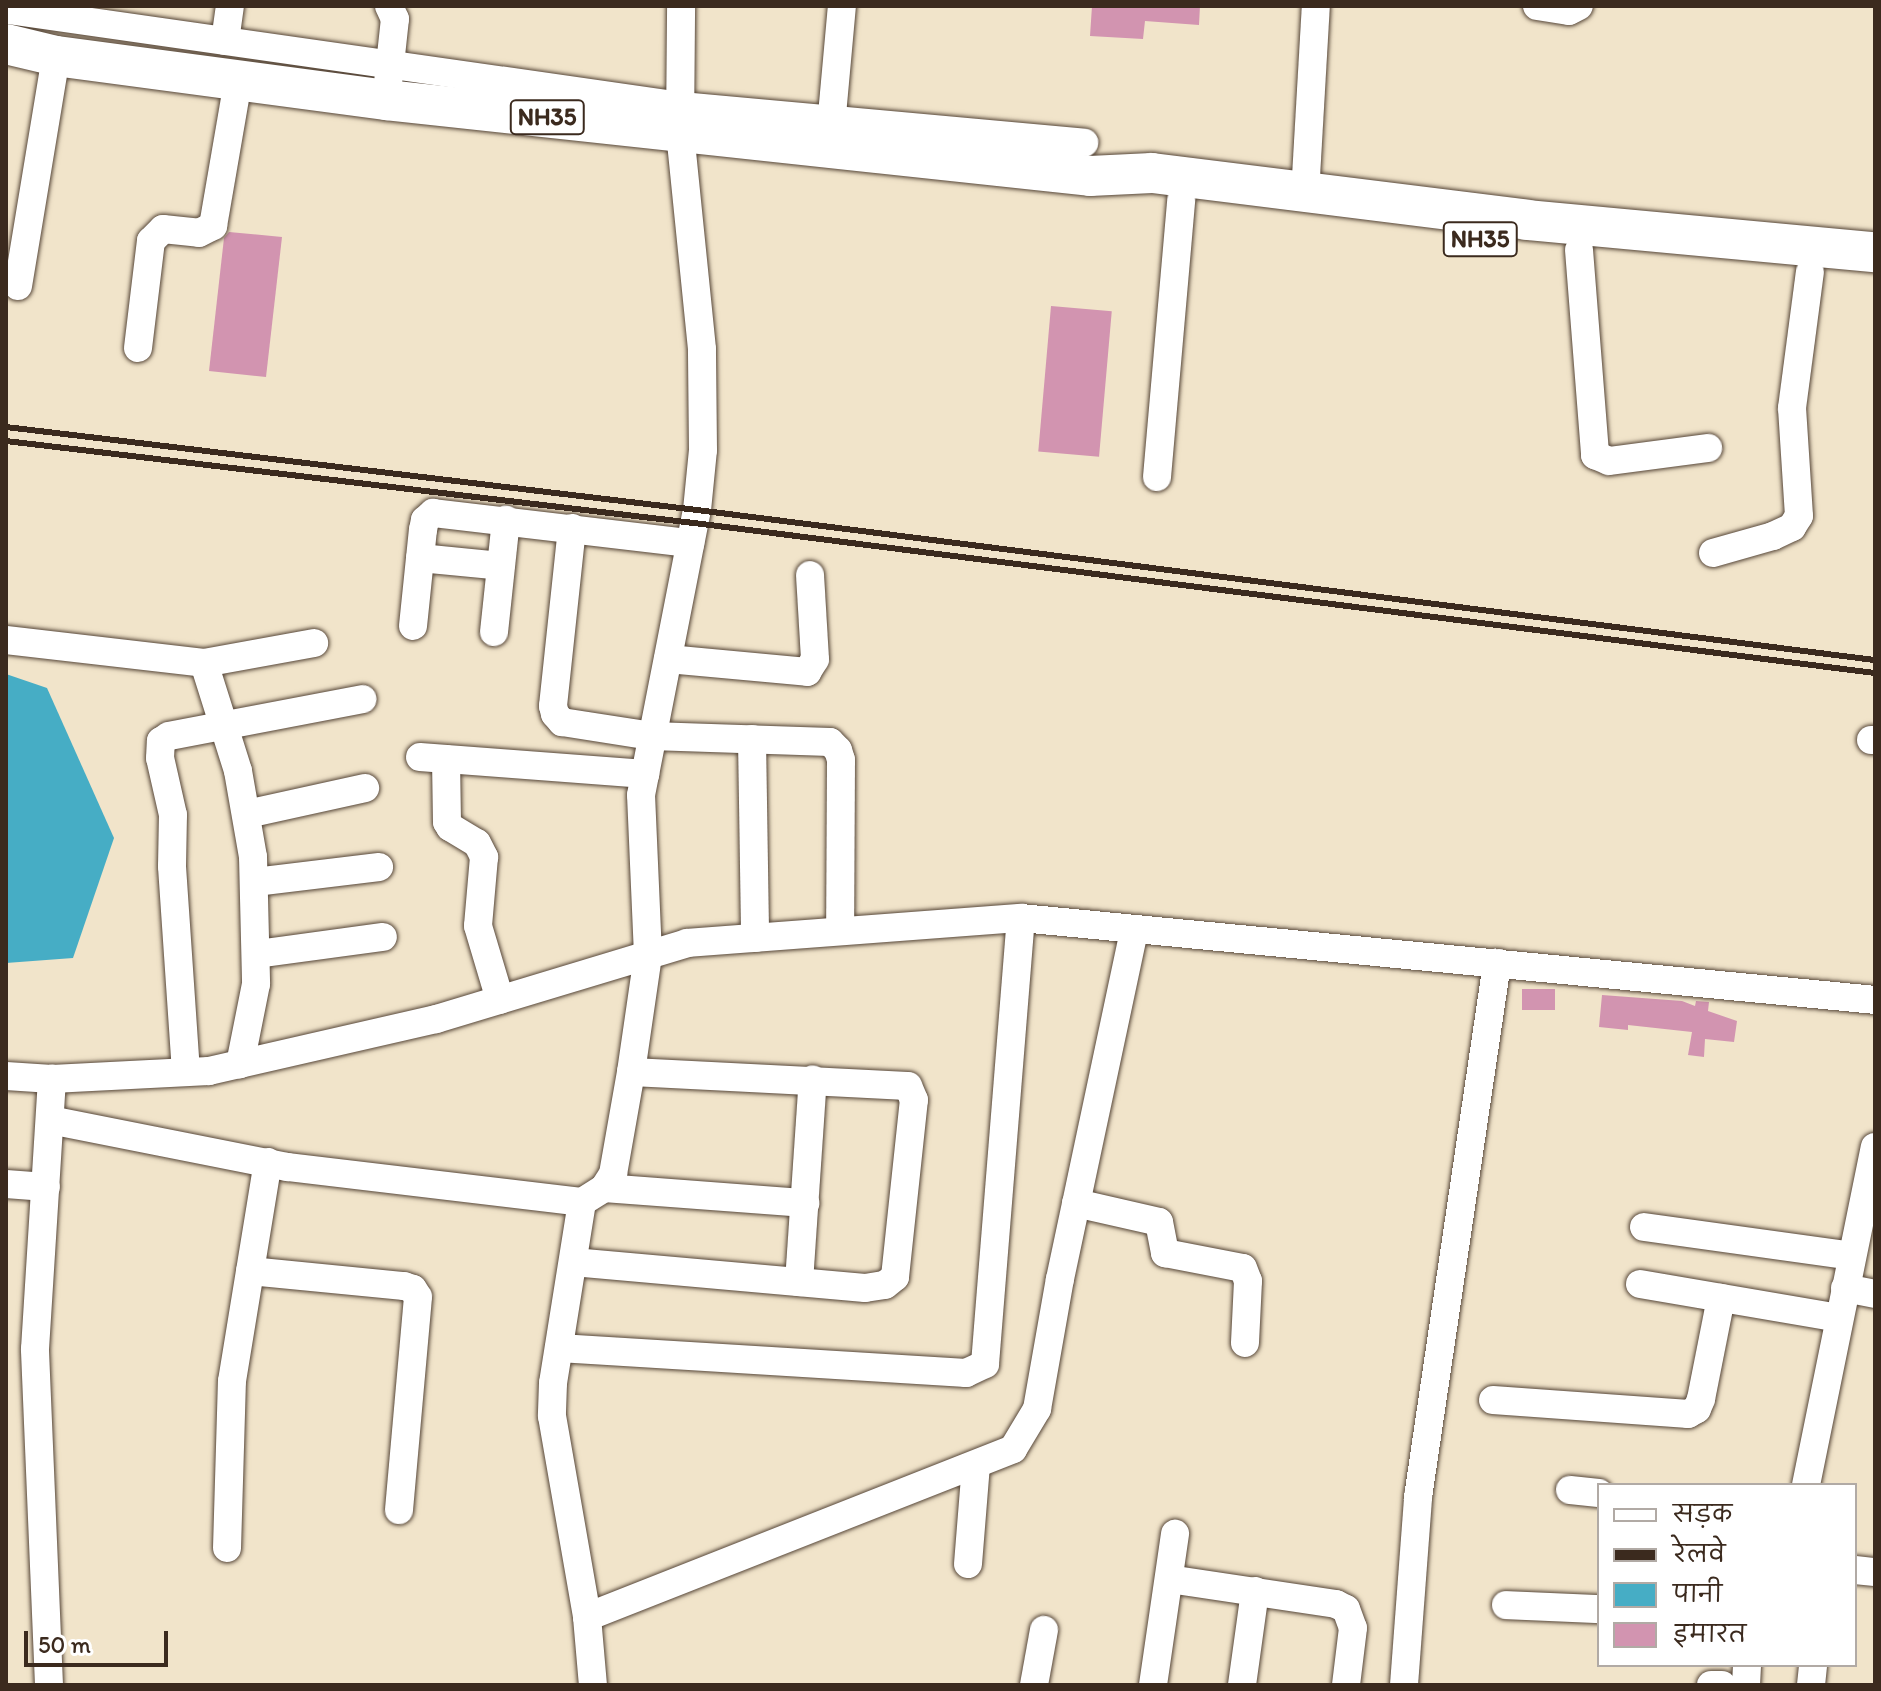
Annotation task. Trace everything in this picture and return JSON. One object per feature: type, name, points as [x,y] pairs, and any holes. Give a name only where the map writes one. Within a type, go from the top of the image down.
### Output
[{"type":"highway","name":"NH35","points":[[7,20],[56,56],[238,82],[388,82],[680,119],[1087,160],[1152,173],[1305,194],[1527,220],[1875,252]]},
{"type":"highway","name":"NH35","points":[[1087,160],[1181,200],[1579,250],[1875,278]]},
{"type":"street","points":[[225,41],[230,6]]},
{"type":"street","points":[[7,20],[225,41],[388,82],[395,19],[389,6]]},
{"type":"street","points":[[593,1685],[587,1617],[552,1416],[573,1262],[593,1195],[613,1174],[631,1072],[648,955],[641,795],[690,543],[703,450],[702,349],[680,119],[681,6]]},
{"type":"street","points":[[831,133],[842,6]]},
{"type":"street","points":[[1305,194],[1316,6]]},
{"type":"street","points":[[1537,6],[1569,11],[1579,6]]},
{"type":"street","points":[[18,286],[56,56]]},
{"type":"street","points":[[138,348],[151,241],[163,229],[199,233],[213,226],[238,82]]},
{"type":"street","points":[[1157,477],[1181,200]]},
{"type":"street","points":[[1579,250],[1595,455],[1609,461],[1708,448]]},
{"type":"street","points":[[1713,553],[1773,536],[1792,527],[1799,516],[1792,408],[1810,272]]},
{"type":"street","points":[[413,626],[425,520],[433,513],[690,543]]},
{"type":"street","points":[[494,632],[506,520]]},
{"type":"street","points":[[572,528],[553,706],[555,714],[562,722],[651,736],[830,742],[838,750],[840,931]]},
{"type":"street","points":[[420,558],[501,566]]},
{"type":"street","points":[[668,659],[807,672],[815,659],[810,575]]},
{"type":"street","points":[[6,640],[204,663],[314,643]]},
{"type":"street","points":[[204,663],[247,814],[255,882],[256,984],[240,1064]]},
{"type":"street","points":[[186,1072],[172,866],[173,815],[159,749],[161,741],[169,736],[363,699]]},
{"type":"street","points":[[752,739],[755,938]]},
{"type":"street","points":[[500,1000],[478,926],[484,857],[477,843],[447,822],[433,758],[645,774]]},
{"type":"street","points":[[247,814],[365,788]]},
{"type":"street","points":[[255,882],[379,867]]},
{"type":"street","points":[[559,1348],[966,1373],[985,1364],[1021,918]]},
{"type":"street","points":[[6,1076],[52,1079],[186,1072],[240,1064],[436,1019],[687,943],[1021,918],[1875,1000]]},
{"type":"street","points":[[587,1617],[1013,1449],[1037,1409],[1076,1203],[1134,931]]},
{"type":"street","points":[[257,954],[383,937]]},
{"type":"street","points":[[1404,1685],[1418,1497],[1497,963]]},
{"type":"street","points":[[573,1262],[865,1288],[885,1285],[895,1277],[914,1100],[908,1086],[897,1083],[631,1072]]},
{"type":"street","points":[[49,1685],[35,1349],[52,1079]]},
{"type":"street","points":[[799,1282],[813,1079]]},
{"type":"street","points":[[50,1120],[268,1162],[593,1195],[805,1203]]},
{"type":"street","points":[[1806,1483],[1845,1288],[1872,1179],[1875,1147]]},
{"type":"street","points":[[227,1548],[232,1381],[268,1162]]},
{"type":"street","points":[[6,1184],[46,1187]]},
{"type":"street","points":[[1076,1203],[1159,1222],[1163,1226],[1161,1248],[1165,1253],[1243,1268],[1248,1281],[1245,1343]]},
{"type":"street","points":[[1644,1227],[1852,1256]]},
{"type":"street","points":[[250,1271],[404,1286],[418,1297],[399,1510]]},
{"type":"street","points":[[1640,1284],[1839,1318]]},
{"type":"street","points":[[1845,1288],[1875,1294]]},
{"type":"street","points":[[1493,1400],[1688,1414],[1697,1409],[1701,1399],[1721,1298]]},
{"type":"street","points":[[968,1564],[976,1465]]},
{"type":"street","points":[[1570,1490],[1597,1493]]},
{"type":"street","points":[[1153,1685],[1175,1534]]},
{"type":"street","points":[[1169,1579],[1255,1591],[1346,1609],[1353,1628],[1346,1685]]},
{"type":"street","points":[[1242,1685],[1255,1591]]},
{"type":"street","points":[[1506,1605],[1597,1609]]},
{"type":"street","points":[[1034,1685],[1044,1630]]},
{"type":"street","points":[[1711,1685],[1722,1685]]},
{"type":"water","points":[[6,674],[47,688],[114,838],[73,958],[6,963]]},
{"type":"building","points":[[1092,6],[1200,6],[1199,25],[1145,21],[1143,39],[1090,36]]},
{"type":"building","points":[[229,232],[282,237],[266,377],[209,371],[224,238]]},
{"type":"building","points":[[1051,306],[1112,311],[1099,457],[1038,451]]},
{"type":"building","points":[[1522,989],[1555,989],[1555,1010],[1522,1010]]},
{"type":"building","points":[[1602,995],[1682,1001],[1695,1006],[1696,1001],[1709,1002],[1708,1011],[1737,1021],[1734,1042],[1705,1039],[1704,1057],[1688,1055],[1692,1032],[1628,1025],[1628,1030],[1599,1027]]},
{"type":"railway","points":[[6,427],[697,510],[1875,660]]},
{"type":"railway","points":[[6,441],[694,523],[1875,673]]}]
